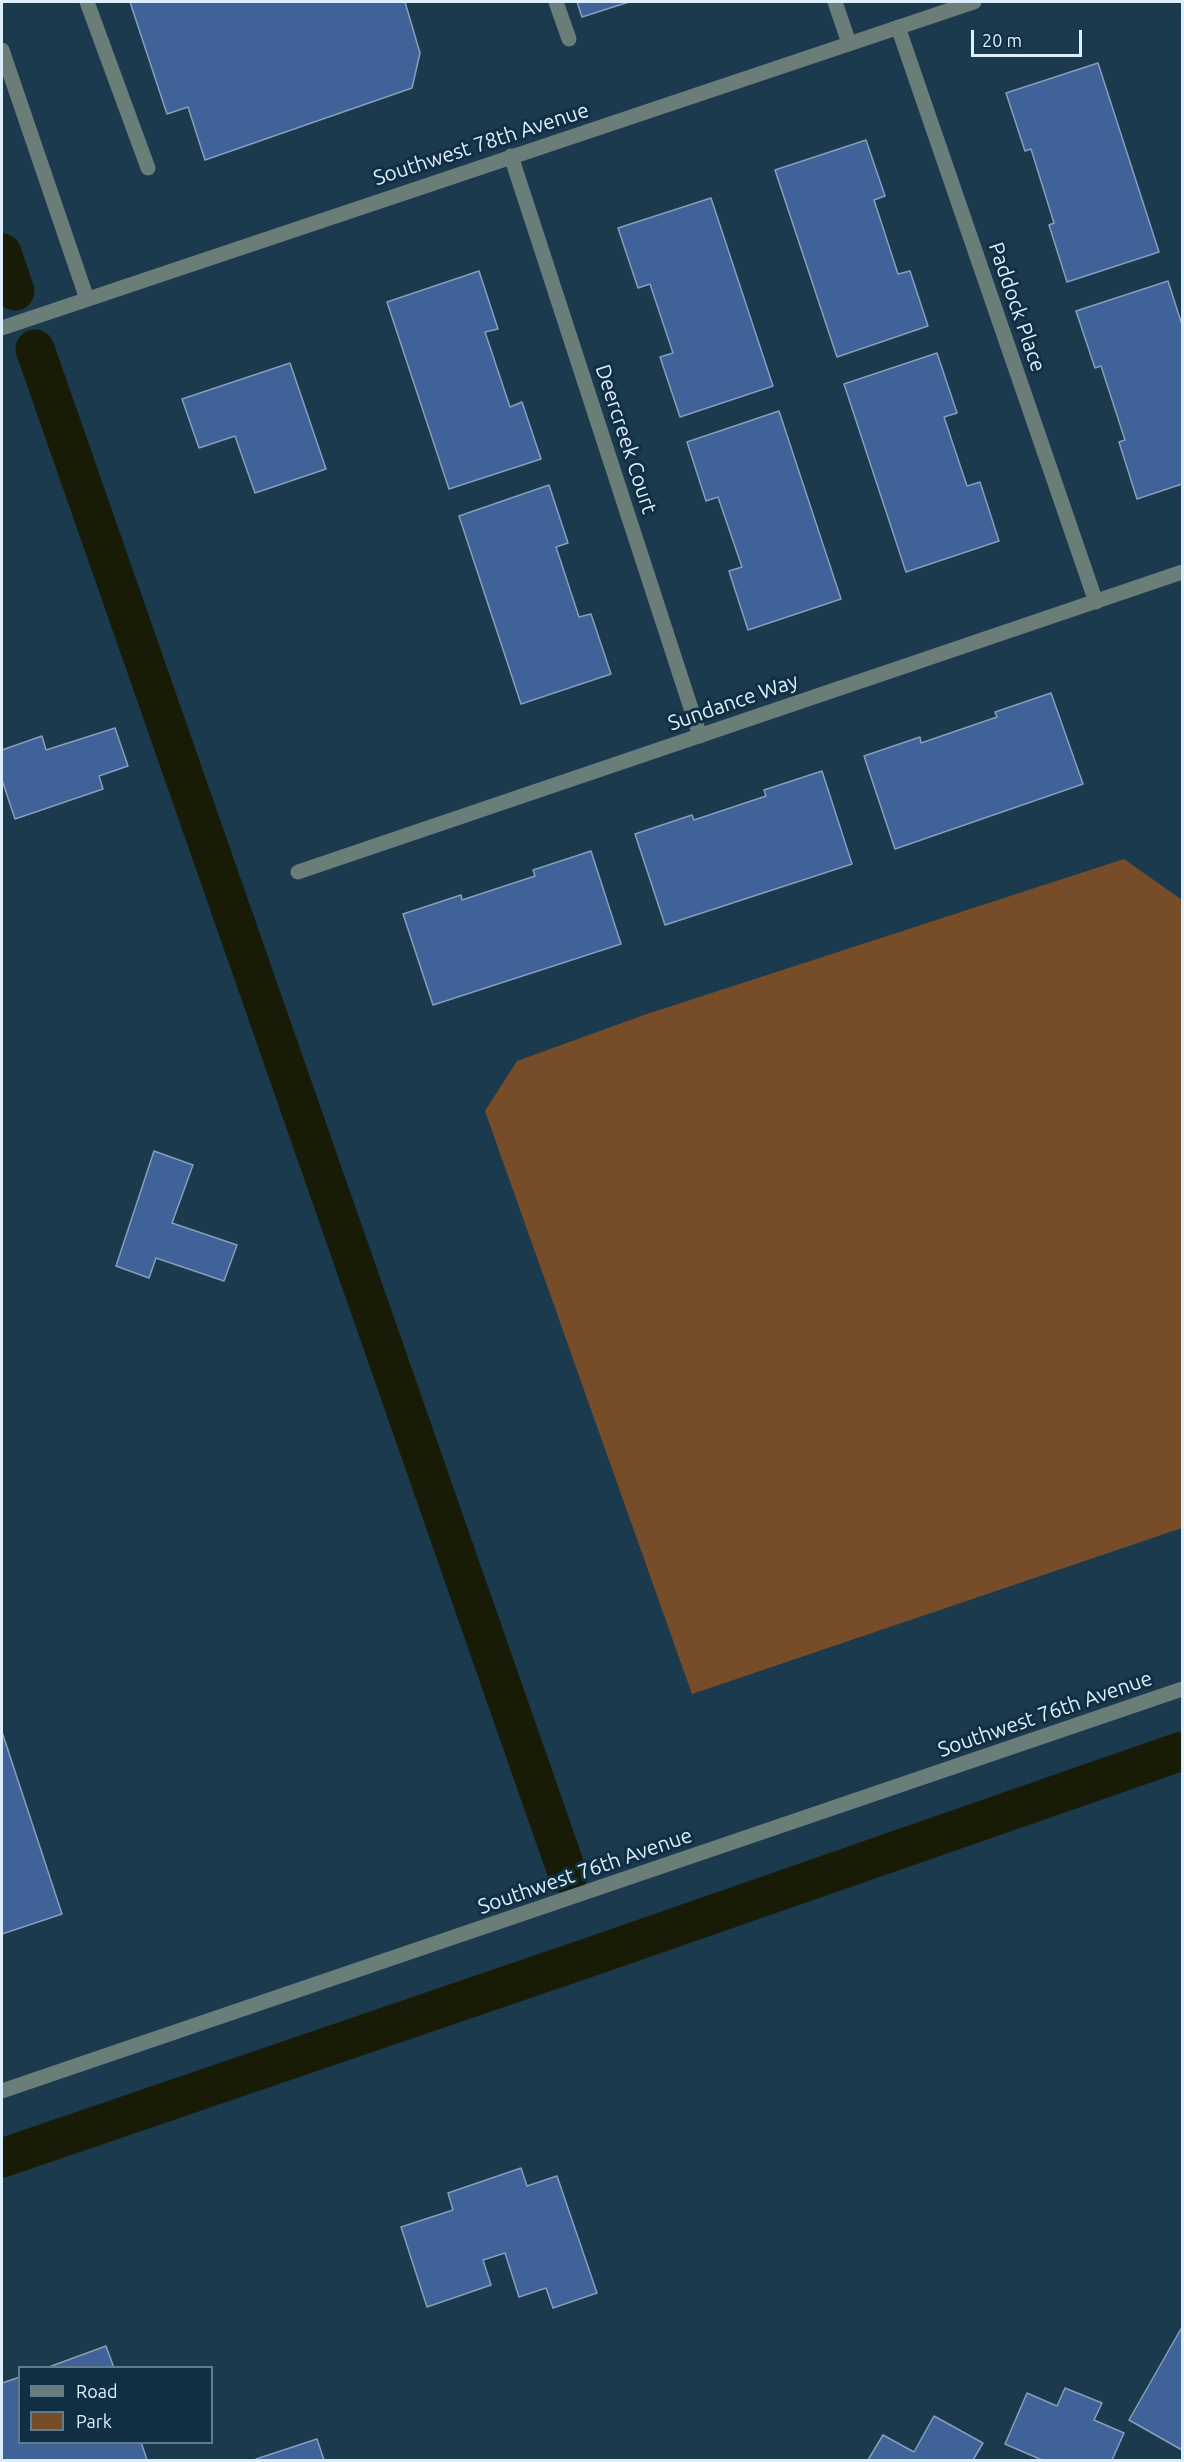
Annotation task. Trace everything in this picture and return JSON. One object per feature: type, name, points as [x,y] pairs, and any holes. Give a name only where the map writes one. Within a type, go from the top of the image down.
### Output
[{"type":"street","points":[[87,2],[147,168]]},
{"type":"street","points":[[556,2],[569,39]]},
{"type":"street","points":[[836,2],[849,43]]},
{"type":"street","name":"Southwest 78th Avenue","points":[[2,328],[974,2]]},
{"type":"street","name":"Paddock Place","points":[[897,27],[1096,602]]},
{"type":"street","points":[[2,50],[87,298]]},
{"type":"street","name":"Deercreek Court","points":[[511,156],[700,736]]},
{"type":"street","name":"Sundance Way","points":[[298,872],[1182,572]]},
{"type":"street","name":"Southwest 76th Avenue","points":[[2,2091],[1182,1689]]},
{"type":"green space","points":[[1124,859],[1182,900],[1182,1528],[692,1694],[485,1111],[517,1061],[644,1015]]},
{"type":"building","points":[[130,2],[405,2],[420,53],[412,88],[205,160],[188,107],[167,114]]},
{"type":"building","points":[[577,2],[629,2],[582,17]]},
{"type":"building","points":[[1098,63],[1159,252],[1067,282],[1049,225],[1054,223],[1031,149],[1025,151],[1006,93]]},
{"type":"building","points":[[866,140],[885,196],[874,200],[898,274],[910,271],[928,326],[837,357],[775,170]]},
{"type":"building","points":[[711,198],[773,386],[680,417],[660,357],[673,353],[650,284],[638,288],[618,228]]},
{"type":"building","points":[[479,271],[498,329],[485,332],[510,407],[522,402],[541,459],[449,489],[387,302]]},
{"type":"building","points":[[1168,281],[1182,325],[1182,484],[1137,499],[1119,442],[1125,440],[1101,366],[1095,368],[1076,311]]},
{"type":"building","points":[[937,353],[957,413],[944,417],[967,486],[980,482],[999,541],[906,572],[844,384]]},
{"type":"building","points":[[290,363],[326,469],[255,493],[235,436],[199,448],[182,399]]},
{"type":"building","points":[[779,411],[841,599],[748,630],[729,571],[742,567],[718,497],[706,501],[687,442]]},
{"type":"building","points":[[549,485],[568,543],[556,547],[579,617],[591,614],[611,674],[521,704],[459,516]]},
{"type":"building","points":[[1051,693],[1083,784],[895,849],[864,756],[920,737],[921,743],[997,717],[995,712]]},
{"type":"building","points":[[115,728],[128,766],[99,776],[103,789],[15,819],[2,780],[2,750],[42,736],[46,750]]},
{"type":"building","points":[[822,771],[852,864],[665,925],[635,834],[692,815],[694,820],[766,796],[764,790]]},
{"type":"building","points":[[591,851],[621,944],[433,1005],[403,914],[461,895],[462,900],[535,876],[533,870]]},
{"type":"building","points":[[154,1151],[193,1165],[172,1223],[237,1245],[224,1281],[156,1258],[149,1278],[116,1266]]},
{"type":"building","points":[[2,1732],[62,1914],[2,1934]]},
{"type":"building","points":[[521,2168],[527,2186],[557,2176],[597,2293],[553,2308],[546,2288],[519,2297],[505,2253],[483,2260],[491,2285],[427,2307],[401,2227],[453,2210],[448,2193]]},
{"type":"building","points":[[1182,2327],[1182,2450],[1129,2420]]},
{"type":"building","points":[[106,2346],[113,2366],[51,2366]]},
{"type":"building","points":[[18,2378],[18,2444],[142,2444],[147,2460],[2,2460],[2,2383]]},
{"type":"building","points":[[1065,2388],[1102,2403],[1094,2420],[1124,2433],[1112,2460],[1042,2460],[1005,2444],[1027,2393],[1057,2406]]},
{"type":"building","points":[[934,2416],[983,2443],[973,2460],[868,2460],[883,2435],[914,2452]]},
{"type":"building","points":[[317,2439],[324,2460],[256,2460],[256,2459]]},
{"type":"waterway","points":[[2,253],[15,291]]},
{"type":"waterway","points":[[35,349],[568,1875]]},
{"type":"waterway","points":[[2,2158],[1182,1751]]}]
